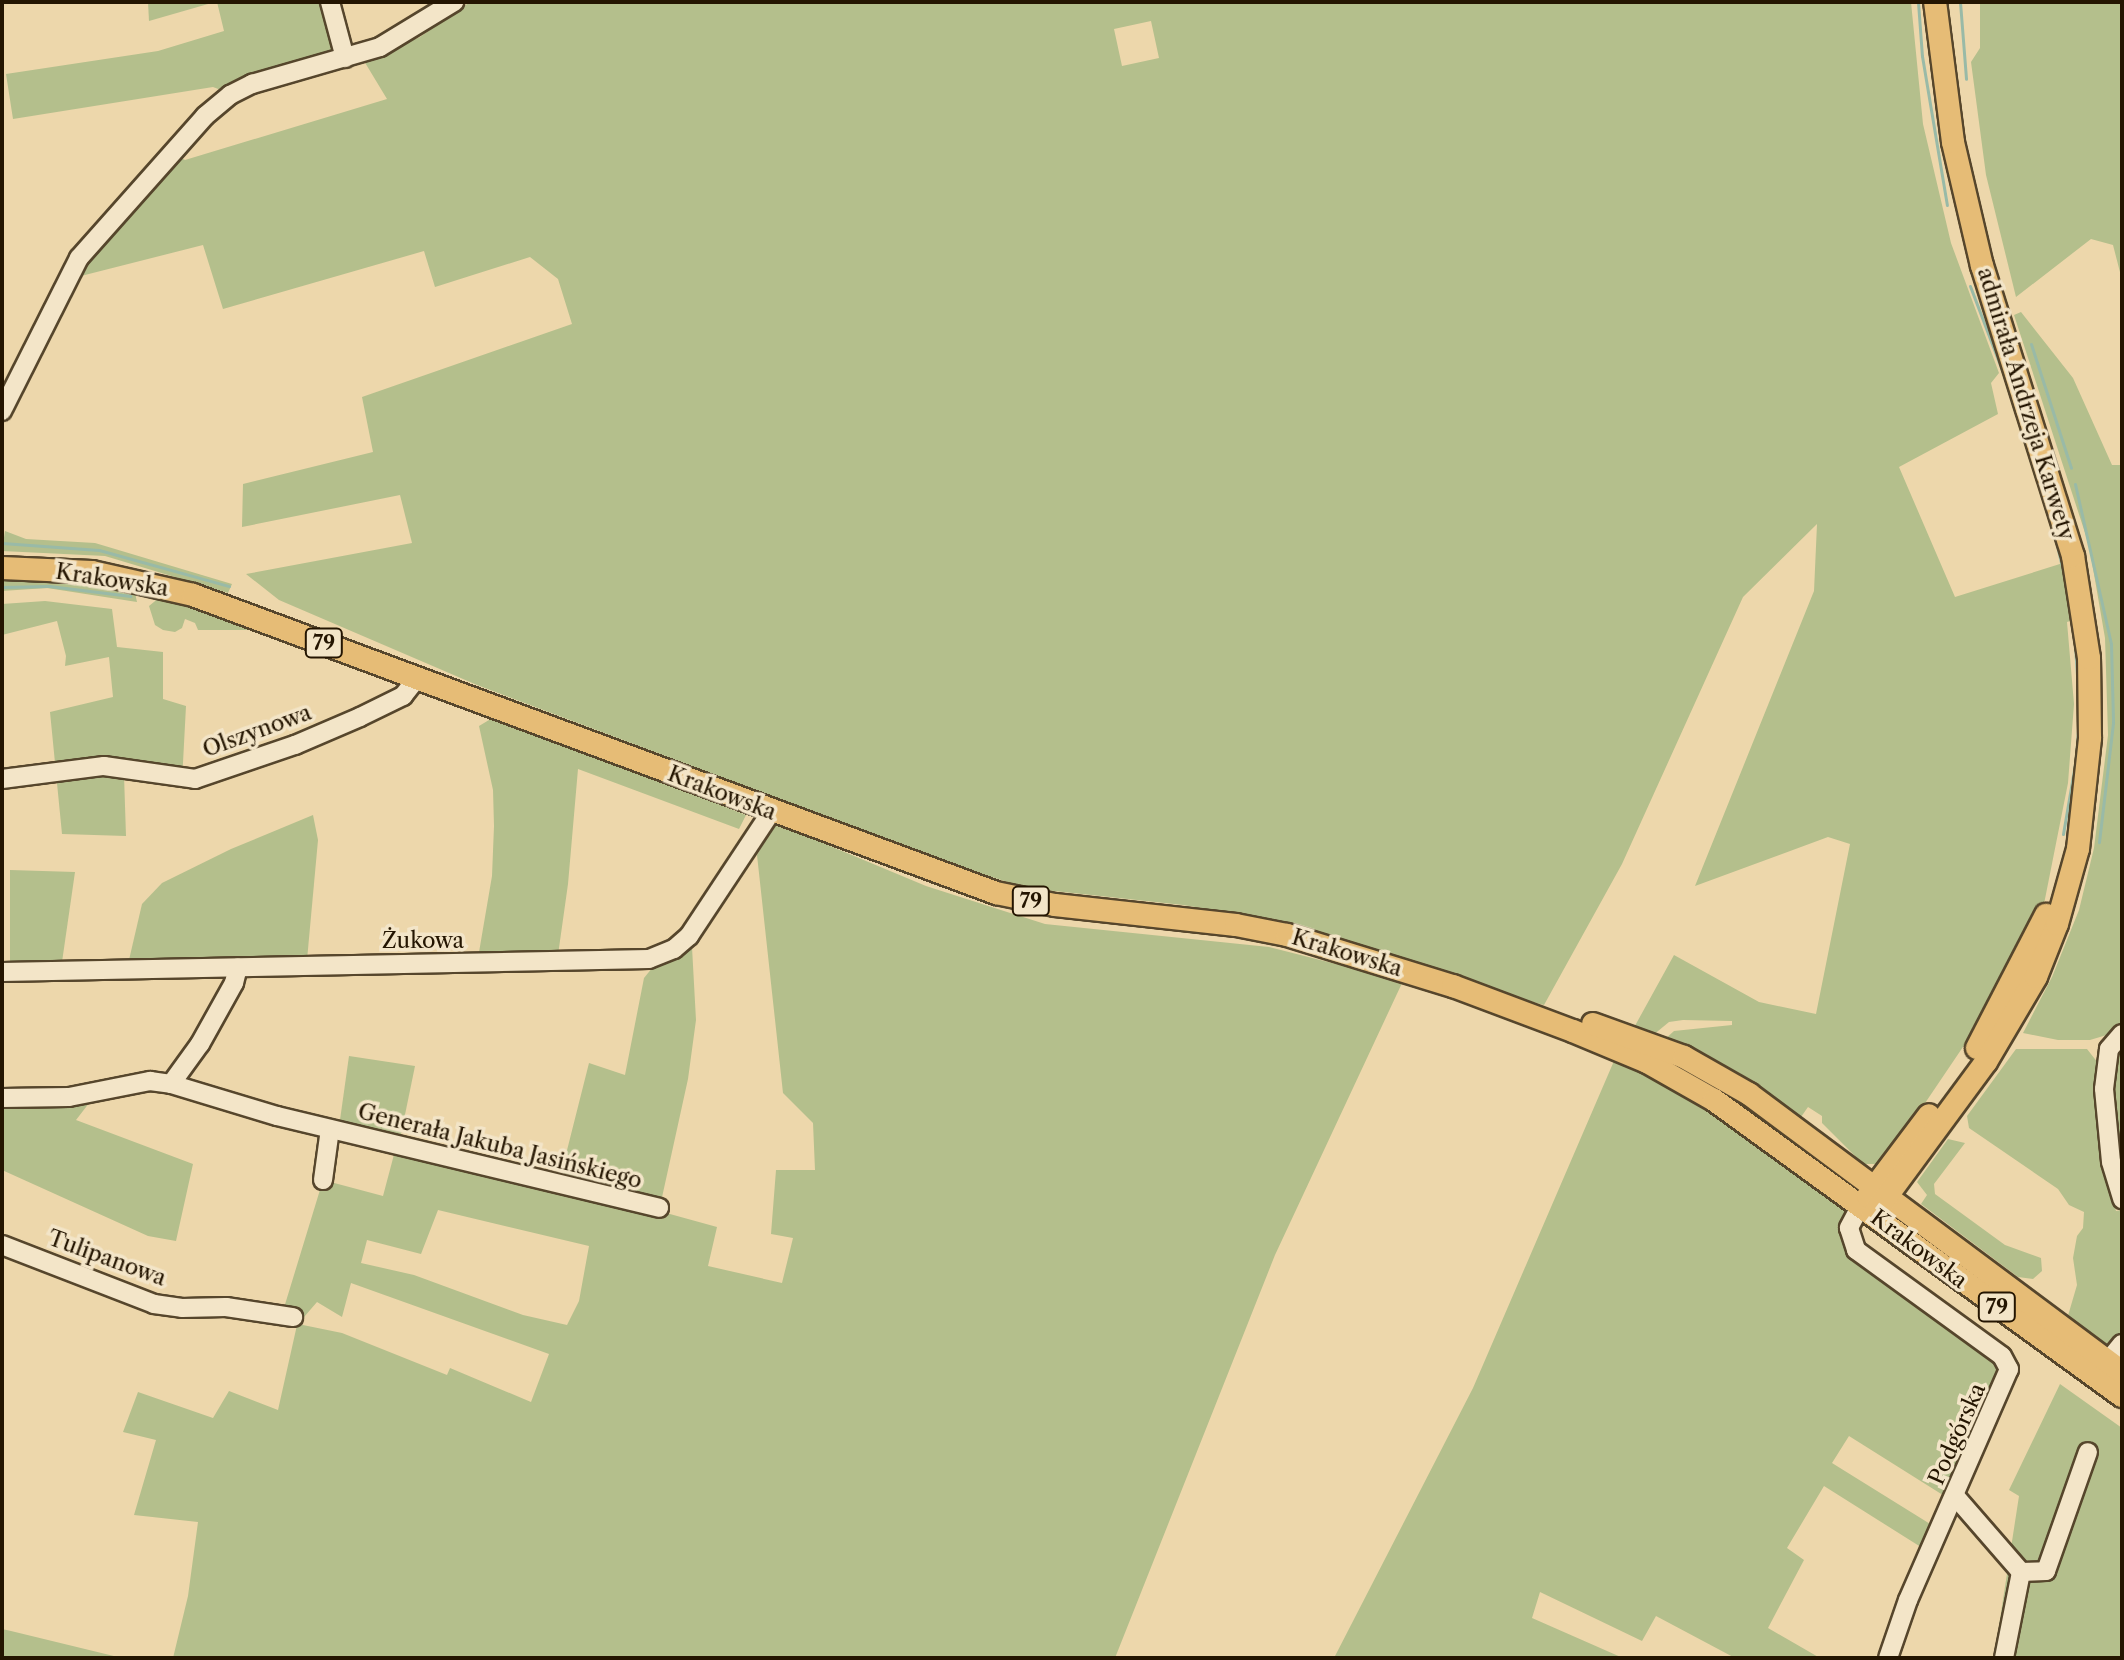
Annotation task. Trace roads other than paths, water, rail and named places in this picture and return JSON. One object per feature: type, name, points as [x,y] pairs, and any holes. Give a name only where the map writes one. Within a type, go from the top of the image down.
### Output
[{"type":"main road","name":"admirała Andrzeja Karwety","points":[[1882,1192],[1904,1175],[1986,1062],[2029,991],[2069,887],[2083,808],[2091,695],[2083,606],[2073,556],[1982,266],[1953,142],[1935,2]]},
{"type":"main road","name":"Krakowska","points":[[2,568],[92,572],[178,591],[996,893],[1055,905],[1252,927],[1453,986],[1559,1013],[1692,1061],[1749,1094],[1917,1218],[2117,1359]]},
{"type":"main road","name":"admirała Andrzeja Karwety","points":[[1867,1210],[1990,1029],[2044,919],[2083,808]]},
{"type":"main road","name":"Krakowska","points":[[1453,986],[1616,1048],[1686,1083],[2122,1396]]},
{"type":"main road","points":[[1904,1175],[1906,1195],[1917,1218]]},
{"type":"street","points":[[330,2],[345,58]]},
{"type":"street","points":[[2,411],[71,270],[185,136],[230,95],[252,84],[345,58],[402,36],[454,2]]},
{"type":"street","name":"Olszynowa","points":[[2,779],[104,766],[195,779],[295,745],[360,717],[403,696],[417,678]]},
{"type":"street","name":"Żukowa","points":[[2,972],[545,964],[649,959],[674,949],[689,936],[771,812]]},
{"type":"street","points":[[171,1084],[200,1044],[234,983],[238,967]]},
{"type":"street","points":[[2118,1037],[2107,1055],[2104,1089],[2111,1162],[2122,1199]]},
{"type":"street","name":"Generała Jakuba Jasińskiego","points":[[2,1098],[69,1097],[150,1081],[171,1084],[330,1129],[659,1208]]},
{"type":"street","name":"Generała Jakuba Jasińskiego","points":[[323,1180],[330,1129]]},
{"type":"street","name":"Podgórska","points":[[1867,1210],[1853,1246],[1877,1267],[2002,1356],[2009,1369],[1908,1600],[1888,1658]]},
{"type":"street","name":"Tulipanowa","points":[[2,1245],[154,1304],[182,1308],[226,1307],[293,1317]]},
{"type":"street","points":[[2021,1572],[2046,1571],[2064,1511],[2088,1452]]},
{"type":"street","points":[[1955,1496],[2021,1572]]},
{"type":"street","points":[[2004,1658],[2021,1572]]},
{"type":"waterway","points":[[1918,2],[1922,56],[1947,205]]},
{"type":"waterway","points":[[1960,2],[1966,79]]},
{"type":"waterway","points":[[1970,286],[2003,373]]},
{"type":"waterway","points":[[2031,344],[2071,468]]},
{"type":"waterway","points":[[2007,385],[2054,533],[2067,588]]},
{"type":"waterway","points":[[2075,484],[2111,644],[2113,723],[2099,842]]},
{"type":"waterway","points":[[2,543],[99,550],[229,586]]},
{"type":"waterway","points":[[2,587],[49,586],[130,596]]},
{"type":"waterway","points":[[2074,631],[2079,704]]},
{"type":"waterway","points":[[2063,834],[2076,758],[2079,715]]}]
